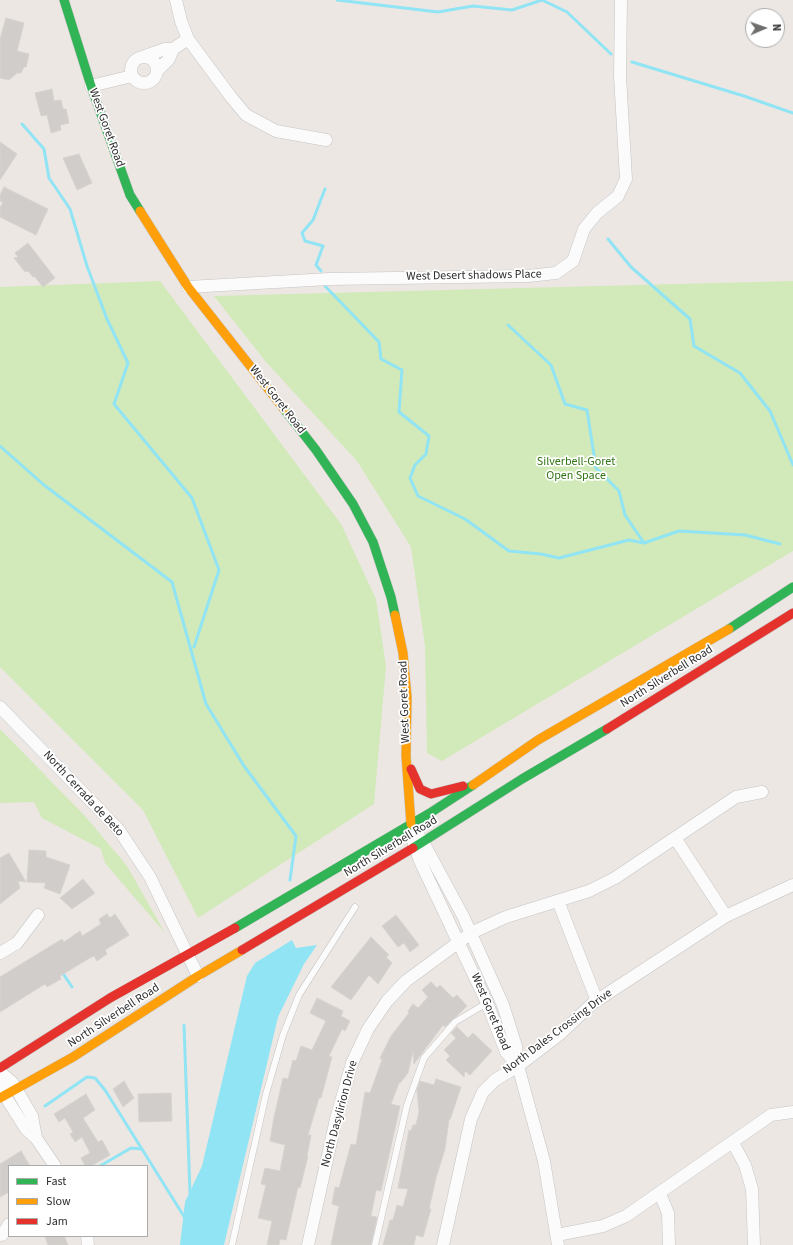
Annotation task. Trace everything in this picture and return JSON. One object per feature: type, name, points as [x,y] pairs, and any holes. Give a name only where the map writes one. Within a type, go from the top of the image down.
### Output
[{"type":"main road","name":"West Goret Road","points":[[64,0],[91,86],[130,195],[188,287],[316,450],[353,504],[373,542],[391,597],[403,653],[407,697],[406,756],[410,824]]},
{"type":"main road","name":"North Silverbell Road","points":[[0,1068],[110,998],[188,955],[410,824],[477,782],[538,740],[714,639],[793,587]]},
{"type":"main road","name":"North Silverbell Road","points":[[2,1097],[73,1057],[198,976],[419,844],[793,613]]},
{"type":"main road","points":[[406,756],[415,781],[420,789],[432,794],[477,782]]},
{"type":"street","points":[[176,0],[181,21],[188,39],[231,97],[246,114],[276,132],[326,140]]},
{"type":"street","name":"West Desert shadows Place","points":[[188,287],[330,279],[528,276],[556,274],[573,261],[584,229],[597,213],[618,196],[626,179],[620,76],[620,0]]},
{"type":"street","points":[[173,49],[165,49],[133,61],[130,69],[132,76],[138,81],[149,82],[154,78],[157,71],[168,59],[173,49],[188,39]]},
{"type":"street","points":[[145,56],[154,61],[157,71]]},
{"type":"street","points":[[91,86],[132,76]]},
{"type":"street","name":"North Cerrada de Beto","points":[[0,707],[119,830],[150,878],[198,976]]},
{"type":"street","name":"North Dasylirion Drive","points":[[308,1245],[336,1120],[352,1063],[368,1029],[387,1001],[406,981],[470,933],[506,917],[589,891],[615,878],[736,798],[762,792]]},
{"type":"street","name":"West Goret Road","points":[[410,824],[419,844],[470,933],[503,1005],[516,1046],[518,1066],[544,1161],[558,1240]]},
{"type":"street","points":[[675,838],[726,916]]},
{"type":"street","name":"West Goret Road","points":[[419,844],[420,861],[487,1003],[506,1052],[518,1066]]},
{"type":"street","name":"North Dales Crossing Drive","points":[[443,1245],[471,1119],[484,1092],[491,1084],[518,1066],[560,1034],[597,1001],[726,916],[793,885]]},
{"type":"street","points":[[558,900],[597,1001]]},
{"type":"street","points":[[0,953],[17,943],[38,915]]},
{"type":"street","points":[[0,1072],[12,1082],[32,1116],[36,1138]]},
{"type":"street","points":[[0,1081],[2,1097],[26,1129],[36,1138],[54,1165]]},
{"type":"street","points":[[558,1240],[603,1226],[626,1216],[660,1194],[772,1115],[793,1112]]},
{"type":"street","points":[[733,1143],[745,1165],[752,1189],[754,1245]]},
{"type":"street","points":[[660,1194],[668,1213],[669,1245]]},
{"type":"street","points":[[2,1235],[8,1226]]},
{"type":"lane","points":[[232,1245],[266,1094],[283,1034],[299,995],[355,907]]},
{"type":"lane","points":[[375,1245],[407,1106],[424,1058],[455,1022],[487,1003]]},
{"type":"green space","points":[[160,281],[341,524],[376,599],[386,666],[374,804],[198,918],[143,810],[0,667],[0,287]]},
{"type":"green space","name":"Silverbell-Goret Open Space","points":[[793,281],[793,551],[442,761],[427,753],[425,646],[411,547],[357,461],[266,362],[214,296]]},
{"type":"green space","points":[[0,729],[86,817],[127,866],[165,933],[105,863],[101,849],[42,818],[34,802],[0,803]]},
{"type":"water","points":[[292,940],[296,948],[317,945],[304,964],[278,1017],[224,1245],[180,1245],[185,1202],[202,1166],[247,976],[255,963]]},
{"type":"building","points":[[6,18],[24,23],[17,51],[29,54],[26,67],[24,67],[21,73],[17,73],[9,80],[0,78],[0,39]]},
{"type":"building","points":[[52,89],[54,101],[61,100],[63,109],[66,109],[69,123],[60,125],[61,130],[51,133],[47,115],[41,116],[35,93]]},
{"type":"building","points":[[0,142],[17,154],[0,180]]},
{"type":"building","points":[[79,154],[92,183],[77,190],[63,158]]},
{"type":"building","points":[[4,187],[48,209],[36,235],[0,217],[0,208],[3,202],[0,201],[0,195]]},
{"type":"building","points":[[28,243],[55,278],[43,287],[28,271],[25,272],[14,258],[18,257],[15,253]]},
{"type":"building","points":[[29,850],[46,851],[46,857],[70,865],[60,894],[44,888],[46,883],[27,882]]},
{"type":"building","points":[[9,853],[26,882],[18,881],[20,888],[0,904],[0,858]]},
{"type":"building","points":[[83,879],[95,893],[72,909],[60,898]]},
{"type":"building","points":[[107,914],[110,918],[115,914],[129,935],[105,950],[107,954],[97,961],[94,956],[88,959],[60,976],[61,979],[47,987],[45,984],[0,1012],[0,977],[62,939],[64,942],[80,931],[82,936],[101,924],[99,919]]},
{"type":"building","points":[[396,915],[419,945],[410,952],[404,943],[398,947],[382,926]]},
{"type":"building","points":[[371,937],[389,955],[386,957],[392,963],[378,984],[369,975],[351,1000],[331,987]]},
{"type":"building","points":[[431,982],[437,988],[440,985],[453,998],[457,995],[467,1006],[445,1027],[443,1025],[414,1064],[413,1051],[408,1073],[399,1083],[391,1104],[400,1106],[381,1191],[376,1190],[371,1216],[377,1217],[371,1245],[331,1245],[339,1206],[332,1204],[335,1187],[339,1188],[351,1144],[356,1145],[365,1092],[370,1093],[382,1060],[380,1058],[391,1036],[409,1013],[408,1011],[413,1004],[418,1008],[428,997],[422,990]]},
{"type":"building","points":[[317,998],[343,1011],[341,1016],[350,1021],[345,1031],[342,1029],[329,1056],[332,1057],[321,1098],[319,1098],[308,1135],[311,1135],[308,1156],[300,1188],[298,1187],[286,1240],[280,1239],[279,1245],[267,1245],[272,1221],[258,1218],[266,1185],[261,1184],[265,1168],[280,1171],[285,1145],[270,1141],[274,1117],[283,1078],[288,1079],[293,1060],[296,1061],[301,1046],[312,1050],[326,1021],[310,1013]]},
{"type":"building","points":[[457,1027],[468,1038],[473,1033],[492,1051],[470,1075],[465,1071],[464,1077],[446,1060],[450,1056],[444,1050],[456,1038],[451,1033]]},
{"type":"building","points":[[436,1079],[461,1087],[450,1120],[449,1119],[445,1149],[436,1178],[429,1209],[431,1209],[423,1237],[416,1235],[414,1245],[383,1245],[390,1220],[393,1220],[397,1205],[403,1207],[408,1189],[398,1188],[409,1130],[411,1131],[413,1125],[416,1125],[419,1112],[417,1090],[420,1081],[434,1085]]},
{"type":"building","points":[[124,1081],[134,1098],[123,1107],[113,1089]]},
{"type":"building","points":[[171,1093],[172,1121],[139,1122],[138,1094]]},
{"type":"building","points":[[86,1094],[95,1110],[83,1118],[98,1142],[102,1140],[110,1155],[93,1165],[84,1165],[81,1158],[90,1153],[82,1137],[75,1142],[70,1134],[73,1132],[65,1118],[59,1122],[54,1114]]},
{"type":"building","points":[[21,1151],[29,1165],[8,1165],[8,1193],[0,1197],[0,1164]]},
{"type":"building","points":[[45,1237],[64,1237],[68,1245],[48,1245]]},
{"type":"waterway","points":[[337,0],[438,12],[473,6],[512,10],[542,0],[567,12],[611,54]]},
{"type":"waterway","points":[[632,62],[744,96],[793,113]]},
{"type":"waterway","points":[[22,124],[44,149],[49,178],[70,209],[87,266],[107,319],[128,363],[114,404],[192,498],[219,570],[194,647]]},
{"type":"waterway","points":[[321,271],[316,265],[323,246],[305,241],[302,233],[313,220],[325,189]]},
{"type":"waterway","points":[[608,239],[631,267],[690,319],[694,346],[740,373],[770,411],[793,465]]},
{"type":"waterway","points":[[325,286],[379,342],[381,359],[402,370],[399,412],[429,436],[426,454],[415,465],[410,478],[418,496],[465,519],[509,551],[541,554],[559,558],[629,540],[644,543],[679,531],[745,535],[780,544]]},
{"type":"waterway","points":[[508,325],[551,365],[565,404],[587,410],[596,468],[619,491],[625,515],[644,543]]},
{"type":"waterway","points":[[0,446],[44,485],[172,582],[206,704],[244,766],[296,836],[290,880]]},
{"type":"waterway","points":[[62,972],[72,987]]},
{"type":"waterway","points":[[184,1025],[190,1193]]},
{"type":"waterway","points":[[45,1106],[87,1077],[95,1078],[105,1090],[185,1218]]},
{"type":"waterway","points":[[102,1165],[131,1148],[142,1149]]},
{"type":"traffic: fast","points":[[64,0],[91,86],[130,195],[140,211]]},
{"type":"traffic: fast","points":[[284,409],[316,450],[353,504],[373,542],[391,597],[395,615]]},
{"type":"traffic: fast","points":[[729,629],[793,587]]},
{"type":"traffic: fast","points":[[413,848],[522,779],[607,729]]},
{"type":"traffic: fast","points":[[235,928],[430,813],[473,785]]},
{"type":"traffic: slow","points":[[140,211],[188,287],[284,409]]},
{"type":"traffic: slow","points":[[395,615],[403,653],[407,697],[406,756],[411,824]]},
{"type":"traffic: slow","points":[[473,785],[538,740],[729,629]]},
{"type":"traffic: slow","points":[[0,1098],[73,1057],[198,976],[242,950]]},
{"type":"traffic: jam","points":[[607,729],[793,613]]},
{"type":"traffic: jam","points":[[411,769],[420,789],[431,794],[463,786]]},
{"type":"traffic: jam","points":[[242,950],[413,848]]},
{"type":"traffic: jam","points":[[0,1068],[110,998],[235,928]]}]
